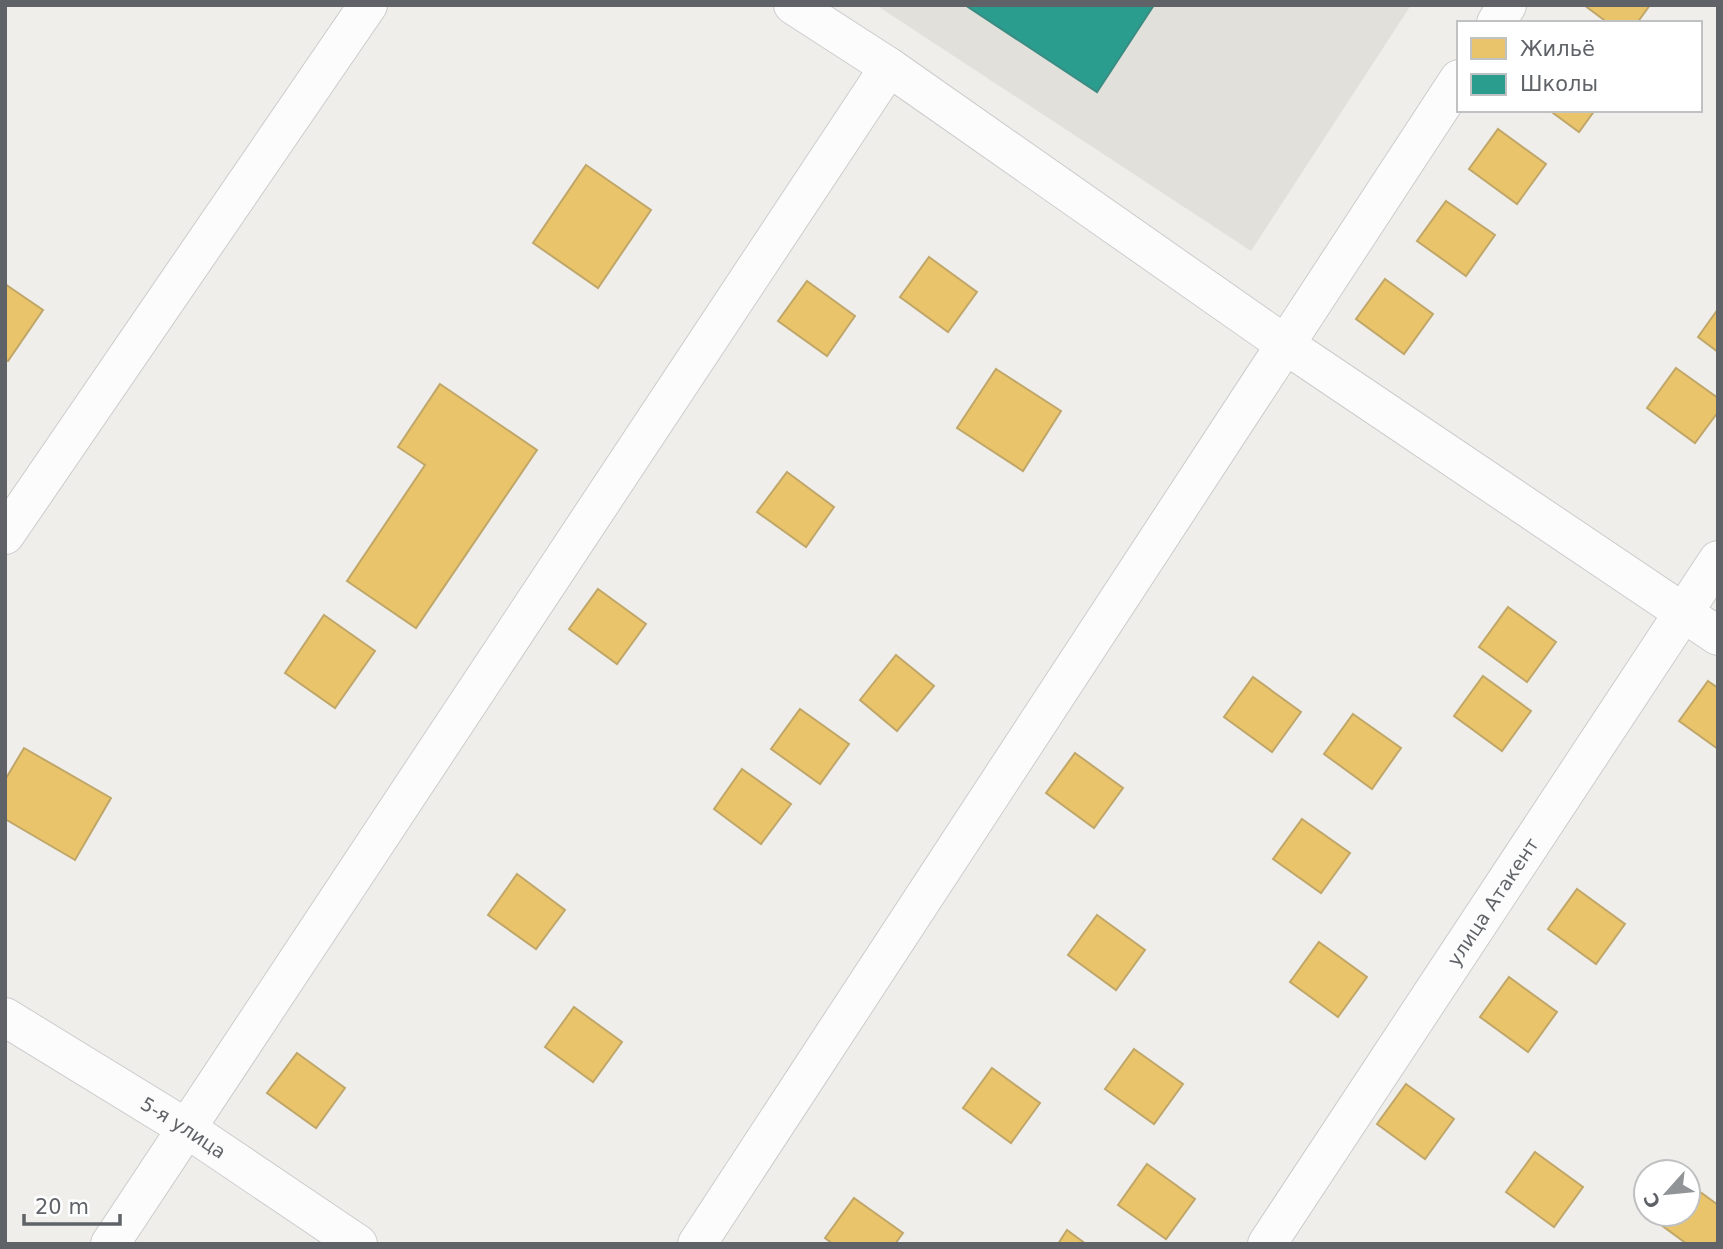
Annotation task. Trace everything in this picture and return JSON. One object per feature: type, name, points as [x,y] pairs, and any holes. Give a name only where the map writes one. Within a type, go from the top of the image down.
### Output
[{"type":"street","points":[[5,535],[368,5]]},
{"type":"street","points":[[793,5],[889,67],[1286,345],[1718,636]]},
{"type":"street","points":[[1497,21],[1507,5]]},
{"type":"street","points":[[110,1244],[889,67]]},
{"type":"street","points":[[697,1244],[1457,82]]},
{"type":"street","name":"улица Атакент","points":[[1267,1244],[1718,561]]},
{"type":"street","name":"5-я улица","points":[[5,1017],[186,1128],[358,1244]]},
{"type":"shaded area","points":[[876,5],[1411,5],[1251,251]]},
{"type":"building: Жильё","points":[[1584,5],[1650,5],[1638,21],[1605,21]]},
{"type":"building: Жильё","points":[[1552,112],[1594,112],[1579,132]]},
{"type":"building: Жильё","points":[[1498,129],[1546,164],[1517,204],[1469,169]]},
{"type":"building: Жильё","points":[[586,165],[651,210],[598,288],[533,243]]},
{"type":"building: Жильё","points":[[1446,201],[1495,235],[1466,276],[1417,241]]},
{"type":"building: Жильё","points":[[929,257],[977,292],[948,332],[900,297]]},
{"type":"building: Жильё","points":[[1385,279],[1433,314],[1404,354],[1356,319]]},
{"type":"building: Жильё","points":[[807,281],[855,316],[827,356],[778,321]]},
{"type":"building: Жильё","points":[[5,284],[43,310],[8,361],[5,360]]},
{"type":"building: Жильё","points":[[1718,309],[1718,352],[1698,337]]},
{"type":"building: Жильё","points":[[1676,368],[1718,398],[1718,412],[1695,443],[1647,408]]},
{"type":"building: Жильё","points":[[996,369],[1061,411],[1023,471],[957,428]]},
{"type":"building: Жильё","points":[[440,384],[537,450],[416,628],[347,581],[425,465],[398,447]]},
{"type":"building: Жильё","points":[[787,472],[834,507],[806,547],[757,512]]},
{"type":"building: Жильё","points":[[598,589],[646,624],[617,664],[569,629]]},
{"type":"building: Жильё","points":[[1508,607],[1556,642],[1527,682],[1479,647]]},
{"type":"building: Жильё","points":[[324,615],[375,651],[335,708],[285,673]]},
{"type":"building: Жильё","points":[[896,655],[934,686],[897,731],[860,700]]},
{"type":"building: Жильё","points":[[1483,676],[1531,711],[1502,751],[1454,716]]},
{"type":"building: Жильё","points":[[1253,677],[1301,712],[1272,752],[1224,717]]},
{"type":"building: Жильё","points":[[1708,681],[1718,688],[1718,749],[1679,721]]},
{"type":"building: Жильё","points":[[800,709],[849,744],[820,784],[771,749]]},
{"type":"building: Жильё","points":[[1353,714],[1401,748],[1372,789],[1324,754]]},
{"type":"building: Жильё","points":[[24,748],[111,798],[75,860],[5,819],[5,780]]},
{"type":"building: Жильё","points":[[1075,753],[1123,788],[1094,828],[1046,793]]},
{"type":"building: Жильё","points":[[742,769],[791,804],[761,844],[714,809]]},
{"type":"building: Жильё","points":[[1302,819],[1350,853],[1321,893],[1273,859]]},
{"type":"building: Жильё","points":[[517,874],[565,910],[536,949],[488,915]]},
{"type":"building: Жильё","points":[[1577,889],[1625,924],[1596,964],[1548,929]]},
{"type":"building: Жильё","points":[[1097,915],[1145,950],[1116,990],[1068,955]]},
{"type":"building: Жильё","points":[[1319,942],[1367,977],[1338,1017],[1290,982]]},
{"type":"building: Жильё","points":[[1509,977],[1557,1012],[1528,1052],[1480,1017]]},
{"type":"building: Жильё","points":[[574,1007],[622,1042],[593,1082],[545,1047]]},
{"type":"building: Жильё","points":[[1134,1049],[1183,1084],[1154,1124],[1105,1089]]},
{"type":"building: Жильё","points":[[297,1053],[345,1088],[316,1128],[267,1093]]},
{"type":"building: Жильё","points":[[992,1068],[1040,1103],[1011,1143],[963,1108]]},
{"type":"building: Жильё","points":[[1406,1084],[1454,1119],[1425,1159],[1377,1124]]},
{"type":"building: Жильё","points":[[1535,1152],[1583,1187],[1554,1227],[1506,1192]]},
{"type":"building: Жильё","points":[[1147,1164],[1195,1199],[1166,1239],[1118,1205]]},
{"type":"building: Жильё","points":[[1702,1193],[1718,1205],[1718,1239],[1715,1244],[1687,1244],[1665,1228],[1702,1228]]},
{"type":"building: Жильё","points":[[854,1198],[903,1233],[895,1244],[833,1244],[825,1238]]},
{"type":"building: Жильё","points":[[1067,1230],[1086,1244],[1058,1244]]},
{"type":"building: Школы","points":[[965,5],[1154,5],[1097,92]]}]
